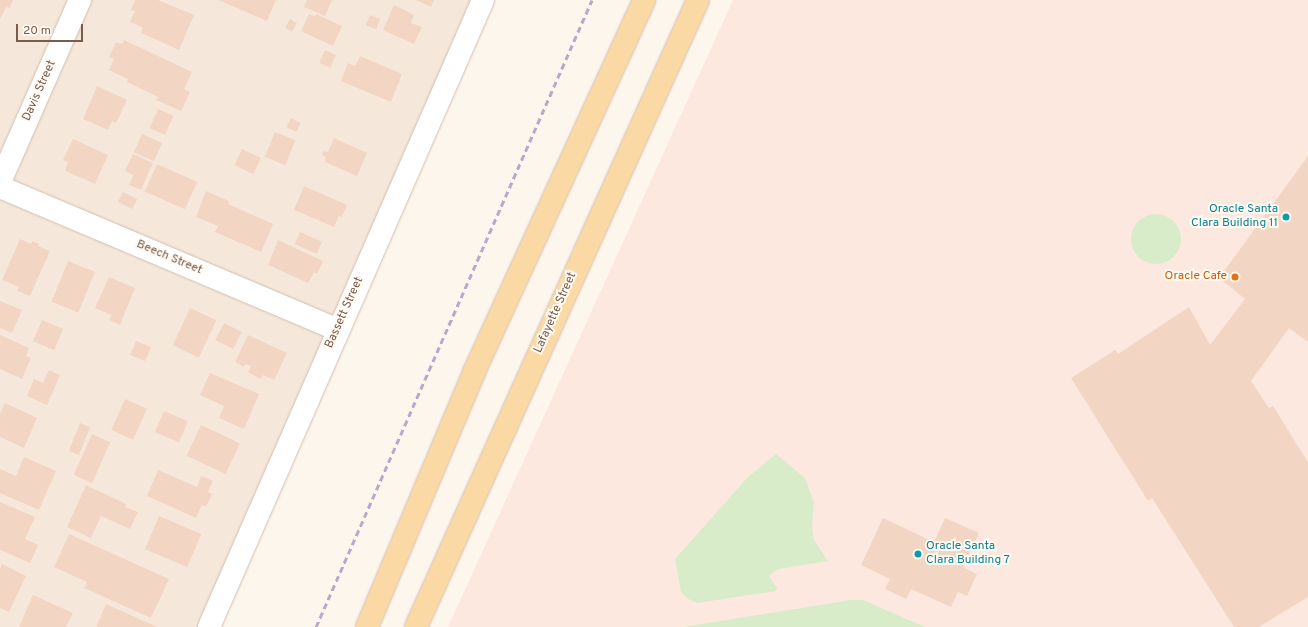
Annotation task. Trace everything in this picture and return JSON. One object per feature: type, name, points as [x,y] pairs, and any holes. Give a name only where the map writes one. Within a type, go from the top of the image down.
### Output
[{"type":"main road","points":[[367,627],[474,372],[644,0]]},
{"type":"main road","name":"Lafayette Street","points":[[416,627],[698,0]]},
{"type":"street","name":"Davis Street","points":[[0,182],[80,0]]},
{"type":"street","name":"Bassett Street","points":[[209,627],[483,0]]},
{"type":"street","name":"Beech Street","points":[[0,187],[338,330]]},
{"type":"shaded area","points":[[0,0],[482,0],[208,627],[0,627]]},
{"type":"shaded area","points":[[733,0],[1308,0],[1308,627],[448,627]]},
{"type":"green space","points":[[1156,214],[1166,216],[1174,221],[1179,229],[1181,239],[1179,249],[1174,257],[1166,262],[1156,264],[1146,262],[1138,257],[1133,249],[1131,239],[1133,229],[1138,221],[1146,216]]},
{"type":"green space","points":[[776,454],[805,478],[814,502],[812,527],[814,540],[828,561],[778,569],[769,576],[777,588],[776,591],[697,603],[688,599],[681,592],[675,559],[748,477]]},
{"type":"green space","points":[[851,600],[863,600],[925,627],[683,627]]},
{"type":"building","points":[[0,0],[13,0],[10,8],[6,7],[0,19]]},
{"type":"building","points":[[135,0],[158,0],[194,15],[179,50],[141,33],[143,28],[130,22],[135,11],[131,10]]},
{"type":"building","points":[[218,0],[276,0],[267,21]]},
{"type":"building","points":[[307,0],[332,0],[325,16],[304,7]]},
{"type":"building","points":[[416,0],[434,0],[431,7]]},
{"type":"building","points":[[394,5],[414,15],[411,23],[422,27],[414,44],[383,30]]},
{"type":"building","points":[[309,14],[315,16],[316,14],[342,26],[333,46],[301,31]]},
{"type":"building","points":[[370,15],[380,19],[376,29],[366,25]]},
{"type":"building","points":[[290,19],[297,23],[292,32],[285,28]]},
{"type":"building","points":[[124,40],[192,72],[184,89],[190,92],[181,111],[156,100],[158,97],[127,82],[128,79],[109,70],[114,59],[109,57],[116,42],[122,44]]},
{"type":"building","points":[[325,50],[336,55],[330,68],[319,63]]},
{"type":"building","points":[[360,56],[402,74],[391,102],[341,81],[348,63],[355,66]]},
{"type":"building","points":[[97,86],[127,100],[116,123],[112,121],[108,130],[83,119]]},
{"type":"building","points":[[158,109],[174,116],[165,135],[149,128]]},
{"type":"building","points":[[291,118],[301,123],[296,132],[286,127]]},
{"type":"building","points":[[275,132],[295,140],[285,165],[265,157]]},
{"type":"building","points":[[142,134],[162,143],[154,161],[134,152]]},
{"type":"building","points":[[334,138],[367,153],[357,176],[325,162],[326,157],[322,155],[324,151],[328,152]]},
{"type":"building","points":[[73,139],[108,155],[95,184],[65,171],[68,162],[63,160]]},
{"type":"building","points":[[242,149],[261,158],[253,174],[234,165]]},
{"type":"building","points":[[133,154],[153,163],[141,190],[129,185],[133,175],[125,171]]},
{"type":"building","points":[[1308,156],[1308,342],[1289,328],[1251,381],[1269,408],[1273,406],[1308,462],[1308,597],[1259,627],[1234,627],[1152,498],[1148,501],[1071,378],[1115,350],[1118,354],[1189,307],[1210,345],[1245,299],[1219,278]]},
{"type":"building","points":[[157,164],[197,182],[185,209],[145,191]]},
{"type":"building","points":[[304,186],[347,205],[342,217],[339,216],[334,227],[294,210]]},
{"type":"building","points":[[206,191],[229,201],[228,204],[273,224],[261,252],[215,232],[218,226],[196,217]]},
{"type":"building","points":[[123,192],[137,199],[132,209],[118,202]]},
{"type":"building","points":[[300,232],[322,242],[317,254],[295,244]]},
{"type":"building","points":[[20,239],[31,244],[32,241],[39,244],[38,246],[50,251],[30,296],[17,291],[19,287],[2,280]]},
{"type":"building","points":[[278,240],[323,261],[317,274],[314,272],[308,283],[268,265]]},
{"type":"building","points":[[68,261],[95,272],[78,313],[52,302]]},
{"type":"building","points":[[109,277],[135,288],[120,325],[109,320],[112,315],[95,308]]},
{"type":"building","points":[[0,301],[22,310],[12,333],[0,328]]},
{"type":"building","points":[[190,308],[216,320],[199,357],[173,345]]},
{"type":"building","points":[[42,320],[63,329],[54,350],[33,341]]},
{"type":"building","points":[[224,323],[242,332],[233,349],[215,340]]},
{"type":"building","points":[[0,335],[29,348],[26,356],[31,358],[22,379],[0,369]]},
{"type":"building","points":[[248,335],[287,353],[274,380],[263,375],[261,379],[248,372],[251,366],[245,364],[244,367],[235,362]]},
{"type":"building","points":[[136,341],[151,347],[145,361],[130,355]]},
{"type":"building","points":[[49,370],[60,375],[47,405],[27,396],[34,379],[43,383]]},
{"type":"building","points":[[210,373],[259,394],[244,429],[219,418],[224,406],[200,395]]},
{"type":"building","points":[[125,399],[147,409],[133,440],[111,430]]},
{"type":"building","points":[[5,403],[37,418],[24,448],[0,437],[0,414]]},
{"type":"building","points":[[164,411],[188,421],[179,442],[155,432]]},
{"type":"building","points":[[80,423],[90,427],[79,455],[69,451]]},
{"type":"building","points":[[201,425],[240,443],[226,474],[187,456]]},
{"type":"building","points":[[92,434],[110,442],[92,483],[74,475]]},
{"type":"building","points":[[24,457],[56,471],[39,510],[0,493],[0,469],[16,476]]},
{"type":"building","points":[[158,470],[197,487],[201,476],[213,481],[208,492],[212,494],[206,507],[202,505],[196,518],[147,496]]},
{"type":"building","points":[[86,485],[126,504],[125,507],[138,512],[130,529],[101,516],[91,538],[67,527]]},
{"type":"building","points":[[0,502],[35,517],[25,539],[38,545],[30,563],[0,550]]},
{"type":"building","points":[[159,516],[201,534],[187,567],[145,549]]},
{"type":"building","name":"Oracle Santa Clara Building 7","points":[[883,518],[934,542],[945,518],[979,533],[963,567],[977,574],[967,596],[958,592],[951,607],[911,589],[906,599],[885,589],[890,579],[861,565]]},
{"type":"building","points":[[69,534],[169,579],[151,618],[84,588],[87,582],[54,567]]},
{"type":"building","points":[[2,564],[26,576],[9,612],[0,608],[0,569]]},
{"type":"building","points":[[33,595],[73,613],[66,627],[19,627]]},
{"type":"building","points":[[106,604],[157,627],[96,627]]},
{"type":"railway","points":[[316,627],[592,0]]},
{"type":"place","name":"Oracle Santa Clara Building 11","points":[[1286,217]]},
{"type":"place","name":"Oracle Cafe","points":[[1235,277]]},
{"type":"place","name":"Oracle Santa Clara Building 7","points":[[918,554]]}]
